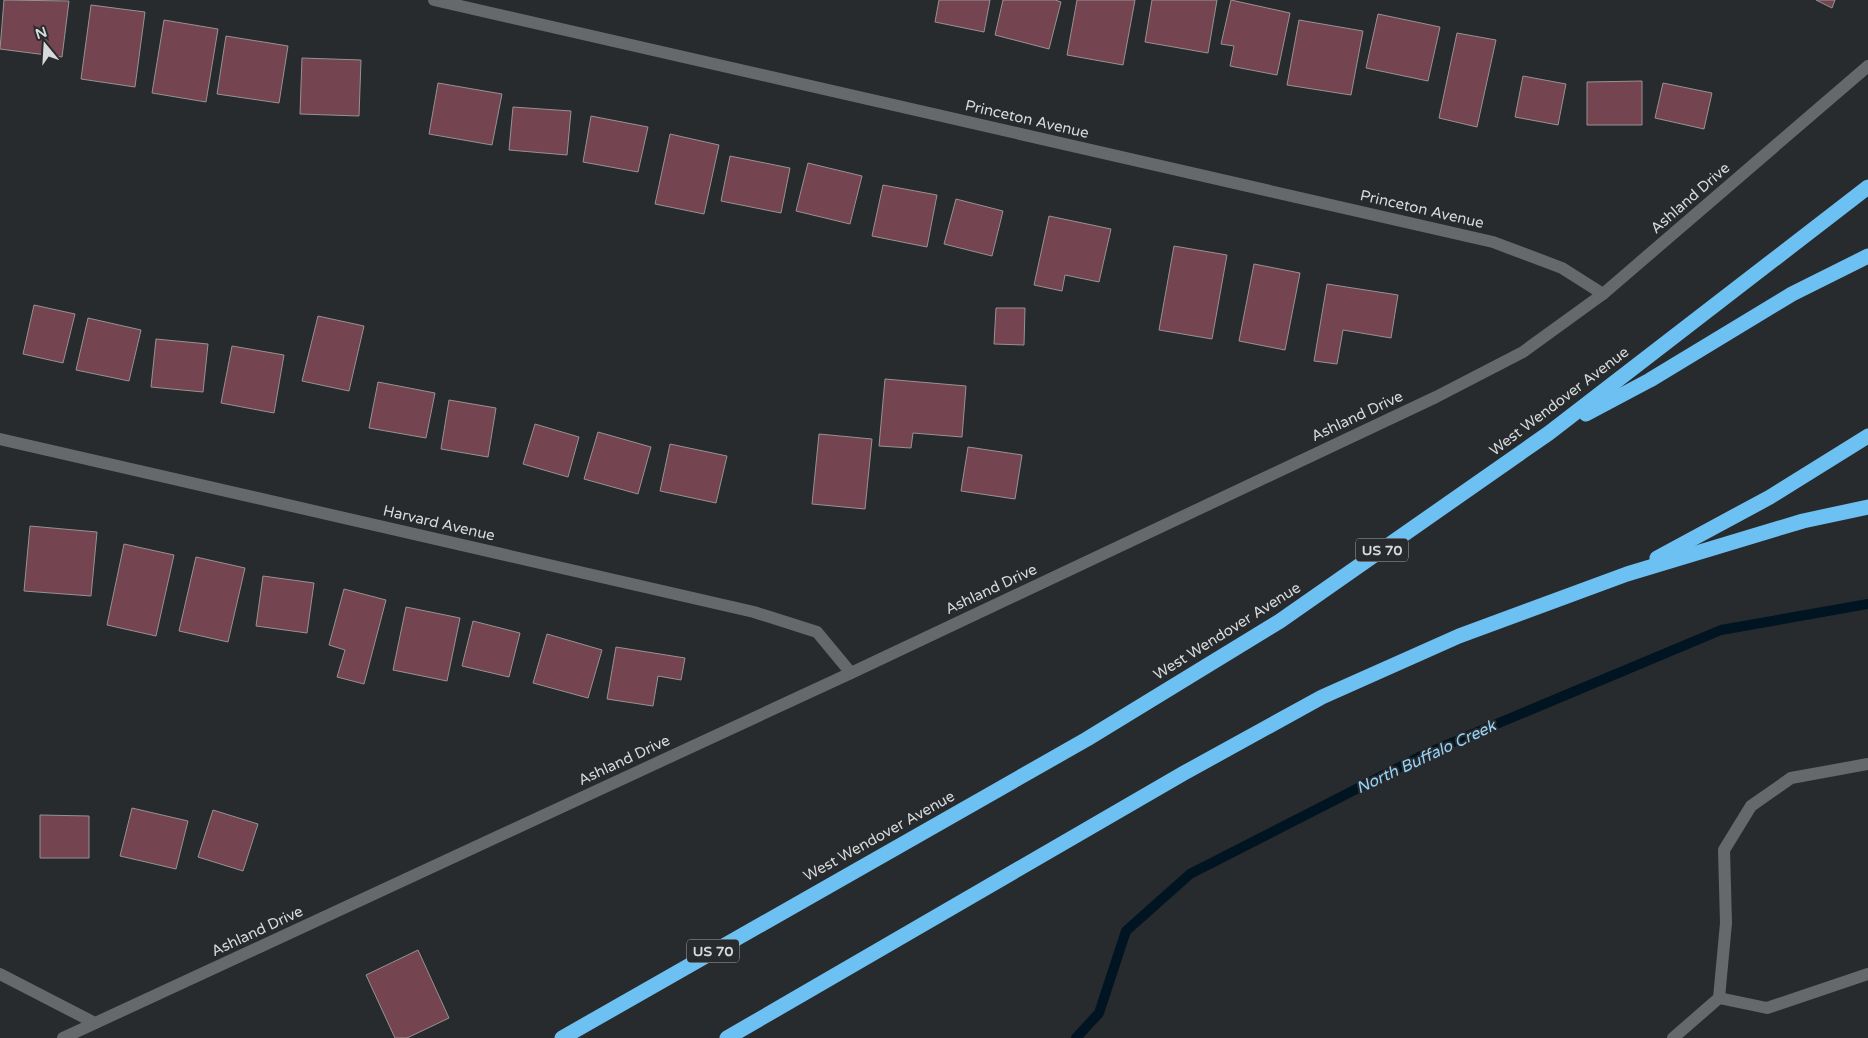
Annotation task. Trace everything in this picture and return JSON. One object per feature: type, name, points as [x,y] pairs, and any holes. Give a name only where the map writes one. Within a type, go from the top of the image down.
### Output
[{"type":"highway","name":"West Wendover Avenue","points":[[562,1038],[1104,729],[1280,621],[1549,433],[1868,187]]},
{"type":"highway","points":[[1549,433],[1650,380],[1792,294],[1868,256]]},
{"type":"highway","points":[[1627,574],[1770,497],[1868,436]]},
{"type":"highway","points":[[727,1038],[1184,773],[1322,697],[1458,636],[1627,574],[1803,520],[1868,506]]},
{"type":"street","name":"Princeton Avenue","points":[[434,0],[1493,242],[1562,268],[1604,294]]},
{"type":"street","name":"Ashland Drive","points":[[63,1038],[851,673],[1436,397],[1523,352],[1604,294],[1868,66]]},
{"type":"street","name":"Harvard Avenue","points":[[0,438],[754,612],[817,632],[851,673]]},
{"type":"street","points":[[1673,1038],[1719,998],[1726,923],[1724,850],[1752,806],[1791,778],[1868,764]]},
{"type":"street","points":[[0,974],[96,1023]]},
{"type":"street","points":[[1719,998],[1767,1008],[1868,974]]},
{"type":"building","points":[[4,0],[69,1],[62,57],[0,49]]},
{"type":"building","points":[[939,0],[990,0],[984,32],[935,22]]},
{"type":"building","points":[[1003,0],[1055,0],[1061,2],[1049,49],[995,35]]},
{"type":"building","points":[[1077,0],[1135,0],[1123,65],[1067,55]]},
{"type":"building","points":[[1152,0],[1217,0],[1208,53],[1145,42]]},
{"type":"building","points":[[1231,0],[1290,13],[1277,75],[1230,66],[1234,46],[1221,44]]},
{"type":"building","points":[[1816,0],[1835,0],[1832,8]]},
{"type":"building","points":[[91,5],[145,12],[135,87],[81,79]]},
{"type":"building","points":[[1378,14],[1440,27],[1428,81],[1366,68]]},
{"type":"building","points":[[164,20],[218,29],[206,102],[152,93]]},
{"type":"building","points":[[1299,20],[1363,31],[1351,95],[1287,85]]},
{"type":"building","points":[[1457,33],[1496,40],[1477,127],[1439,118]]},
{"type":"building","points":[[226,36],[288,46],[279,103],[217,94]]},
{"type":"building","points":[[302,58],[361,60],[359,116],[300,114]]},
{"type":"building","points":[[1523,76],[1566,84],[1558,125],[1515,117]]},
{"type":"building","points":[[1642,81],[1642,125],[1587,125],[1587,82]]},
{"type":"building","points":[[438,83],[502,94],[492,145],[429,134]]},
{"type":"building","points":[[1663,83],[1712,93],[1704,129],[1655,118]]},
{"type":"building","points":[[513,107],[571,111],[567,155],[509,150]]},
{"type":"building","points":[[591,116],[648,127],[638,172],[583,162]]},
{"type":"building","points":[[670,134],[719,145],[704,214],[655,204]]},
{"type":"building","points":[[730,156],[790,168],[781,213],[721,201]]},
{"type":"building","points":[[808,163],[862,176],[850,224],[796,211]]},
{"type":"building","points":[[883,185],[937,195],[927,247],[872,236]]},
{"type":"building","points":[[956,199],[1003,211],[992,256],[944,244]]},
{"type":"building","points":[[1049,216],[1111,229],[1099,282],[1065,275],[1062,291],[1034,285]]},
{"type":"building","points":[[1174,246],[1227,255],[1212,339],[1159,330]]},
{"type":"building","points":[[1254,264],[1300,273],[1285,350],[1239,341]]},
{"type":"building","points":[[1327,284],[1398,295],[1391,338],[1343,330],[1337,364],[1314,361]]},
{"type":"building","points":[[34,305],[75,314],[63,363],[23,354]]},
{"type":"building","points":[[996,308],[1025,308],[1024,345],[994,344]]},
{"type":"building","points":[[318,316],[364,326],[349,391],[302,381]]},
{"type":"building","points":[[88,318],[141,330],[129,381],[76,370]]},
{"type":"building","points":[[156,339],[208,344],[203,392],[151,387]]},
{"type":"building","points":[[232,346],[284,355],[274,413],[221,403]]},
{"type":"building","points":[[885,379],[966,386],[962,437],[913,433],[911,448],[879,446]]},
{"type":"building","points":[[378,382],[435,393],[426,438],[369,428]]},
{"type":"building","points":[[449,400],[496,408],[488,457],[441,449]]},
{"type":"building","points":[[535,424],[579,437],[568,477],[523,464]]},
{"type":"building","points":[[598,432],[651,447],[638,494],[584,479]]},
{"type":"building","points":[[819,434],[872,439],[865,509],[812,504]]},
{"type":"building","points":[[670,444],[727,456],[716,503],[660,491]]},
{"type":"building","points":[[968,447],[1022,455],[1015,499],[961,491]]},
{"type":"building","points":[[30,526],[97,532],[91,596],[24,591]]},
{"type":"building","points":[[124,544],[174,555],[156,636],[107,625]]},
{"type":"building","points":[[196,557],[245,568],[228,642],[179,631]]},
{"type":"building","points":[[263,576],[314,583],[307,633],[256,626]]},
{"type":"building","points":[[344,589],[386,600],[364,684],[337,677],[345,650],[329,645]]},
{"type":"building","points":[[406,607],[460,618],[447,681],[393,670]]},
{"type":"building","points":[[473,621],[520,633],[509,677],[462,666]]},
{"type":"building","points":[[547,634],[602,650],[588,698],[533,683]]},
{"type":"building","points":[[616,647],[685,658],[681,680],[658,676],[653,706],[607,699]]},
{"type":"building","points":[[132,808],[188,821],[176,869],[120,856]]},
{"type":"building","points":[[213,810],[258,824],[243,871],[198,857]]},
{"type":"building","points":[[40,815],[89,816],[89,858],[40,858]]},
{"type":"building","points":[[418,950],[449,1018],[407,1038],[395,1038],[366,975]]},
{"type":"waterway","name":"North Buffalo Creek","points":[[1076,1038],[1099,1013],[1126,931],[1190,874],[1425,754],[1721,630],[1868,604]]}]
